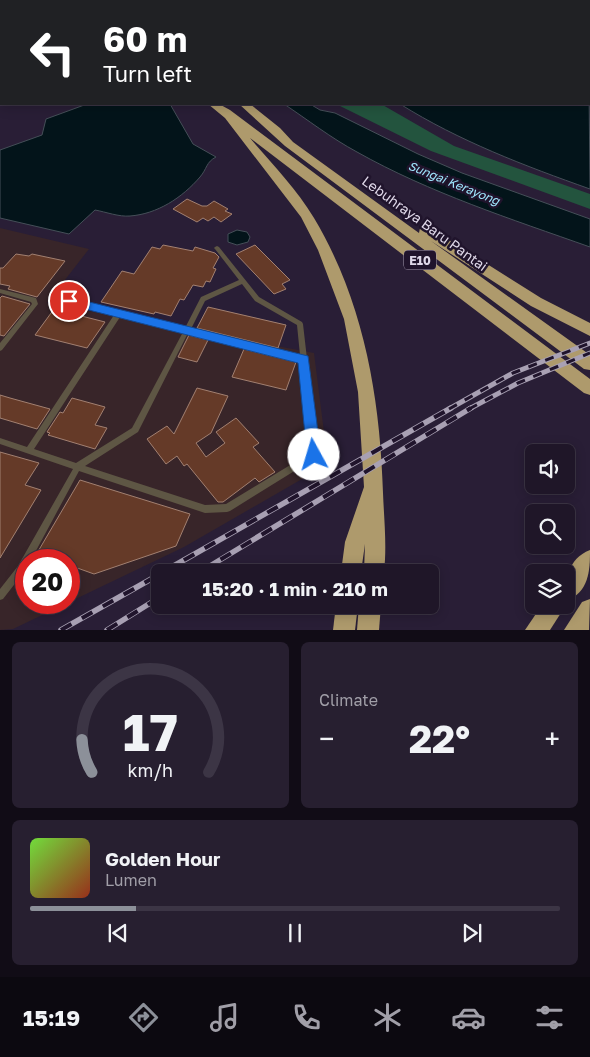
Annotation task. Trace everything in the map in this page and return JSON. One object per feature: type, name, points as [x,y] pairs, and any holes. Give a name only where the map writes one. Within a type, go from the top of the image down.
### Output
[{"type":"highway","name":"Lebuhraya Baru Pantai","points":[[222,107],[244,109],[590,364]]},
{"type":"highway","name":"E10","points":[[222,107],[590,388]]},
{"type":"highway","points":[[222,107],[297,202],[319,240],[338,282],[354,326],[367,390],[374,479],[374,564]]},
{"type":"highway","points":[[364,199],[392,210],[536,302],[590,330]]},
{"type":"highway","points":[[352,564],[355,542],[374,479]]},
{"type":"highway","points":[[575,579],[590,560]]},
{"type":"highway","points":[[576,630],[590,610]]},
{"type":"highway","points":[[344,630],[346,614]]},
{"type":"highway","points":[[368,630],[369,614]]},
{"type":"highway","points":[[536,630],[548,614]]},
{"type":"lane","points":[[0,441],[205,508],[227,508],[314,455],[300,324],[257,298],[216,248]]},
{"type":"lane","points":[[0,596],[21,569],[78,466],[134,430],[203,298],[242,281]]},
{"type":"lane","points":[[0,291],[34,300],[36,304],[0,348]]},
{"type":"lane","points":[[69,301],[304,360]]},
{"type":"lane","points":[[29,450],[118,314]]},
{"type":"shaded area","points":[[0,228],[89,249],[47,303],[314,353],[328,464],[184,547],[80,597],[80,549],[15,549],[15,614],[44,614],[13,629],[0,630]]},
{"type":"green space","points":[[338,105],[383,105],[454,146],[590,194],[590,209],[431,151]]},
{"type":"water","points":[[84,105],[171,105],[193,144],[216,157],[208,163],[202,174],[185,192],[168,204],[140,215],[121,216],[95,210],[69,234],[0,218],[0,150],[42,135],[46,119]]},
{"type":"water","name":"Sungai Kerayong","points":[[285,105],[312,105],[320,110],[335,113],[418,154],[462,173],[590,219],[590,247],[442,193],[385,167],[329,135]]},
{"type":"water","points":[[402,105],[589,105],[590,189],[517,162],[445,130]]},
{"type":"water","points":[[237,230],[247,232],[250,237],[248,242],[237,245],[228,242],[228,234]]},
{"type":"building","points":[[187,199],[202,206],[207,206],[214,201],[228,209],[225,211],[232,214],[221,222],[214,217],[208,221],[203,218],[197,222],[173,209]]},
{"type":"building","points":[[163,245],[193,251],[195,247],[215,253],[219,257],[213,268],[216,269],[210,282],[206,281],[203,287],[193,285],[184,300],[180,299],[171,316],[101,302],[122,271],[134,274],[152,247],[160,249]]},
{"type":"building","points":[[255,245],[290,280],[282,284],[286,289],[274,294],[236,254]]},
{"type":"building","points":[[16,254],[29,256],[32,254],[65,261],[37,297],[8,289],[10,286],[0,284],[0,268],[3,268]]},
{"type":"building","points":[[2,296],[30,304],[4,336],[0,335],[0,298]]},
{"type":"building","points":[[208,307],[286,325],[278,348],[197,328]]},
{"type":"building","points":[[54,309],[105,322],[87,348],[35,335]]},
{"type":"building","points":[[189,335],[208,340],[197,362],[178,357]]},
{"type":"building","points":[[244,349],[296,362],[286,390],[232,377]]},
{"type":"building","points":[[197,388],[228,396],[211,433],[196,443],[206,457],[225,443],[216,432],[236,418],[259,443],[253,447],[275,472],[259,482],[255,478],[223,502],[218,502],[187,464],[184,466],[177,456],[166,464],[147,439],[167,426],[174,434]]},
{"type":"building","points":[[0,395],[50,409],[37,429],[0,418]]},
{"type":"building","points":[[72,398],[105,407],[95,425],[107,428],[95,449],[48,435],[50,433],[47,432],[60,412],[63,413]]},
{"type":"building","points":[[0,452],[39,463],[25,485],[41,490],[0,558]]},
{"type":"building","points":[[80,480],[190,514],[176,546],[94,574],[80,569],[80,549],[39,549]]},
{"type":"railway","points":[[449,409],[513,373],[590,343]]},
{"type":"railway","points":[[469,409],[518,383],[590,353]]},
{"type":"railway","points":[[177,564],[451,408]]},
{"type":"railway","points":[[213,564],[471,408]]},
{"type":"railway","points":[[61,630],[151,579]]},
{"type":"railway","points":[[107,630],[151,603]]},
{"type":"route","points":[[69,301],[304,360],[314,455]]}]
